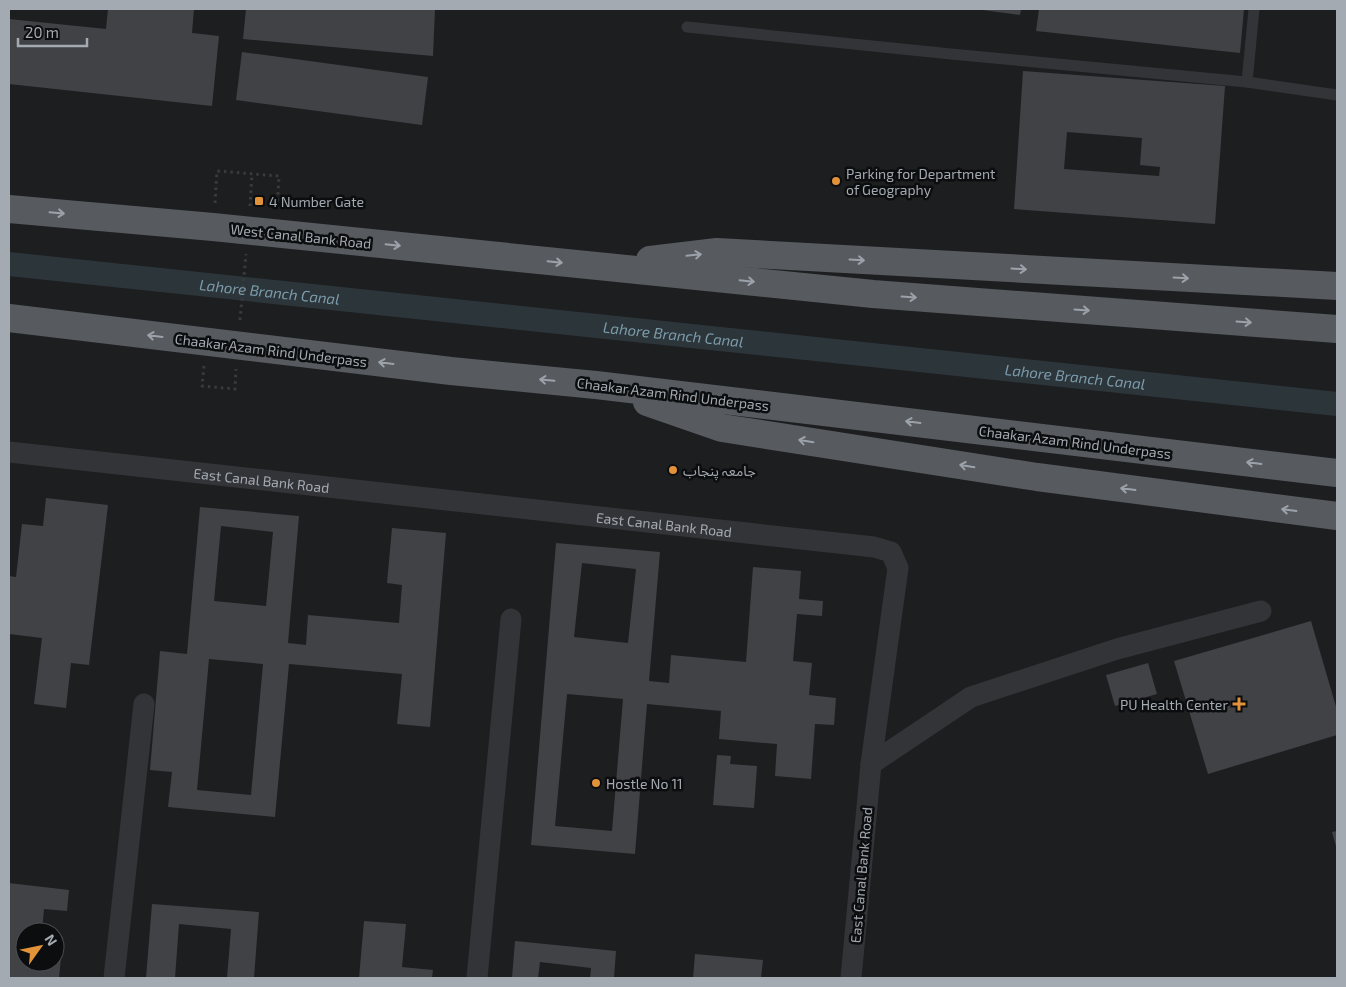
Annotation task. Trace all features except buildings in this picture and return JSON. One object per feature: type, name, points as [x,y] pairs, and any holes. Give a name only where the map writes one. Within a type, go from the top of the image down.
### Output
[{"type":"highway","name":"West Canal Bank Road","points":[[9,209],[276,233],[594,266]]},
{"type":"highway","points":[[594,266],[717,252],[1337,286]]},
{"type":"highway","points":[[594,266],[873,294],[1337,329]]},
{"type":"highway","name":"Chaakar Azam Rind Underpass","points":[[9,318],[451,371],[596,384],[1337,474]]},
{"type":"highway","points":[[596,384],[722,428],[1037,477],[1337,516]]},
{"type":"street","name":"East Canal Bank Road","points":[[9,452],[874,547],[891,552],[898,568],[871,764],[851,978]]},
{"type":"street","points":[[871,764],[971,697],[1117,649],[1261,612]]},
{"type":"street","points":[[478,978],[510,619]]},
{"type":"street","points":[[114,978],[144,704]]},
{"type":"lane","points":[[1247,82],[1254,9]]},
{"type":"lane","points":[[687,27],[1247,82],[1337,95]]},
{"type":"path","points":[[214,227],[217,171],[279,176],[276,233]]},
{"type":"path","points":[[249,213],[252,174]]},
{"type":"path","points":[[240,321],[246,252]]},
{"type":"path","points":[[202,386],[235,390],[237,360]]},
{"type":"shaded area","name":"جامعہ پنجاب","points":[[9,9],[1337,9],[1337,978],[9,978]]},
{"type":"waterway","name":"Lahore Branch Canal","points":[[9,264],[1337,404]]},
{"type":"place","name":"Parking for Department of Geography","points":[[836,181]]},
{"type":"place","name":"4 Number Gate","points":[[259,201]]},
{"type":"place","name":"جامعہ پنجاب","points":[[673,470]]},
{"type":"place","name":"PU Health Center","points":[[1239,704]]},
{"type":"place","name":"Hostle No 11","points":[[596,783]]}]
